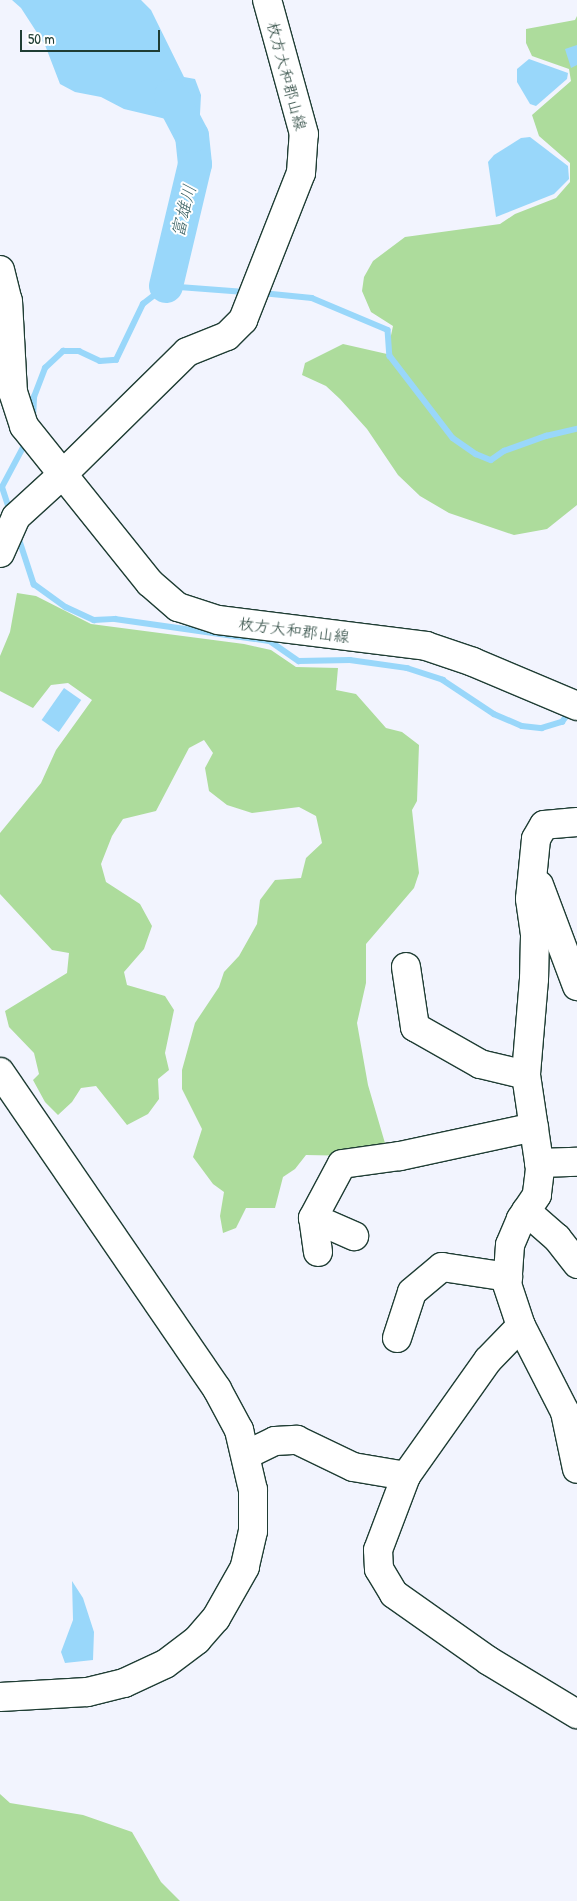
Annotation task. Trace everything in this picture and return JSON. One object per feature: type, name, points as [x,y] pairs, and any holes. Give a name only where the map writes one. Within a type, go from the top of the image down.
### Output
[{"type":"street","name":"枚方大和郡山線","points":[[62,475],[187,352],[227,336],[243,320],[301,173],[304,134],[267,0]]},
{"type":"street","name":"枚方大和郡山線","points":[[0,270],[8,301],[13,392],[24,426],[150,583],[178,607],[218,620],[426,646],[473,662],[571,704]]},
{"type":"street","points":[[0,553],[16,517],[62,475]]},
{"type":"street","points":[[577,822],[544,826],[536,840],[530,899],[535,936],[534,979],[526,1075],[539,1163],[537,1195],[526,1211],[510,1246],[508,1277],[521,1326],[565,1412],[577,1469]]},
{"type":"street","points":[[533,867],[577,986]]},
{"type":"street","points":[[406,967],[415,1027],[480,1064],[526,1075]]},
{"type":"street","points":[[0,1072],[217,1389],[239,1430],[253,1490],[253,1531],[245,1568],[216,1618],[197,1640],[164,1664],[124,1683],[87,1692],[0,1697]]},
{"type":"street","points":[[318,1252],[314,1218],[342,1164],[400,1156],[534,1127]]},
{"type":"street","points":[[539,1163],[577,1162]]},
{"type":"street","points":[[526,1211],[557,1238],[577,1264]]},
{"type":"street","points":[[314,1218],[354,1236]]},
{"type":"street","points":[[398,1338],[412,1292],[442,1267],[508,1277]]},
{"type":"street","points":[[521,1326],[488,1360],[406,1476],[378,1550],[379,1569],[394,1594],[489,1661],[577,1714]]},
{"type":"street","points":[[246,1455],[275,1441],[297,1440],[353,1467],[406,1476]]},
{"type":"green space","points":[[577,16],[577,505],[547,529],[514,535],[449,513],[420,496],[398,475],[367,429],[340,399],[326,386],[302,375],[305,363],[343,344],[387,354],[393,326],[371,312],[362,291],[364,277],[373,261],[405,237],[500,224],[515,214],[556,198],[570,182],[570,163],[539,136],[532,115],[571,81],[569,69],[532,56],[526,43],[526,29],[575,20]]},
{"type":"green space","points":[[17,593],[36,596],[91,624],[244,644],[271,650],[296,667],[338,668],[336,690],[356,694],[386,728],[402,732],[419,745],[417,801],[412,810],[419,873],[414,888],[366,944],[366,983],[357,1023],[368,1085],[387,1150],[356,1156],[306,1155],[295,1169],[283,1177],[275,1208],[246,1208],[236,1228],[223,1233],[220,1216],[224,1192],[213,1184],[193,1157],[202,1129],[182,1089],[182,1070],[195,1023],[219,987],[224,972],[239,956],[257,924],[260,900],[275,880],[301,878],[306,858],[322,843],[316,816],[299,807],[252,813],[227,805],[209,791],[205,768],[213,753],[204,740],[189,748],[156,811],[123,819],[112,836],[101,864],[106,882],[140,904],[152,926],[144,949],[124,972],[127,985],[165,996],[174,1010],[165,1053],[169,1070],[158,1079],[159,1099],[148,1114],[127,1125],[96,1086],[81,1088],[72,1102],[58,1115],[45,1102],[33,1080],[39,1074],[34,1053],[9,1027],[5,1011],[67,973],[69,953],[52,950],[0,894],[0,833],[41,783],[56,750],[92,700],[68,683],[51,685],[33,708],[0,691],[0,656],[10,632]]},
{"type":"green space","points":[[0,1794],[10,1803],[83,1815],[132,1832],[161,1882],[180,1901],[0,1901]]},
{"type":"water","points":[[12,0],[141,0],[151,10],[184,77],[195,79],[201,95],[199,133],[183,139],[178,128],[166,119],[124,109],[101,97],[75,92],[60,84],[45,45],[21,8]]},
{"type":"water","points":[[577,45],[577,65],[571,68],[565,49]]},
{"type":"water","points":[[529,59],[568,73],[567,79],[536,106],[530,104],[517,82],[517,69]]},
{"type":"water","points":[[530,137],[568,166],[569,179],[554,194],[496,217],[488,162],[494,155],[521,138]]},
{"type":"water","points":[[64,688],[81,700],[59,732],[42,720]]},
{"type":"water","points":[[72,1581],[83,1598],[94,1632],[93,1660],[65,1663],[61,1652],[73,1620]]},
{"type":"waterway","name":"富雄川","points":[[166,286],[195,164],[192,136],[171,96]]},
{"type":"waterway","points":[[33,418],[34,397],[45,368],[63,351],[79,351],[100,361],[116,360],[143,304],[166,286],[245,292]]},
{"type":"waterway","points":[[262,293],[312,298],[388,330],[390,356],[453,438],[476,454],[491,460],[504,451],[546,436],[577,429]]},
{"type":"waterway","points":[[10,512],[2,487],[26,442]]},
{"type":"waterway","points":[[18,535],[34,584],[66,607],[94,620],[115,619],[270,641],[299,661],[350,660],[407,668],[443,680],[494,714],[522,726],[542,728],[562,722],[571,710]]}]
